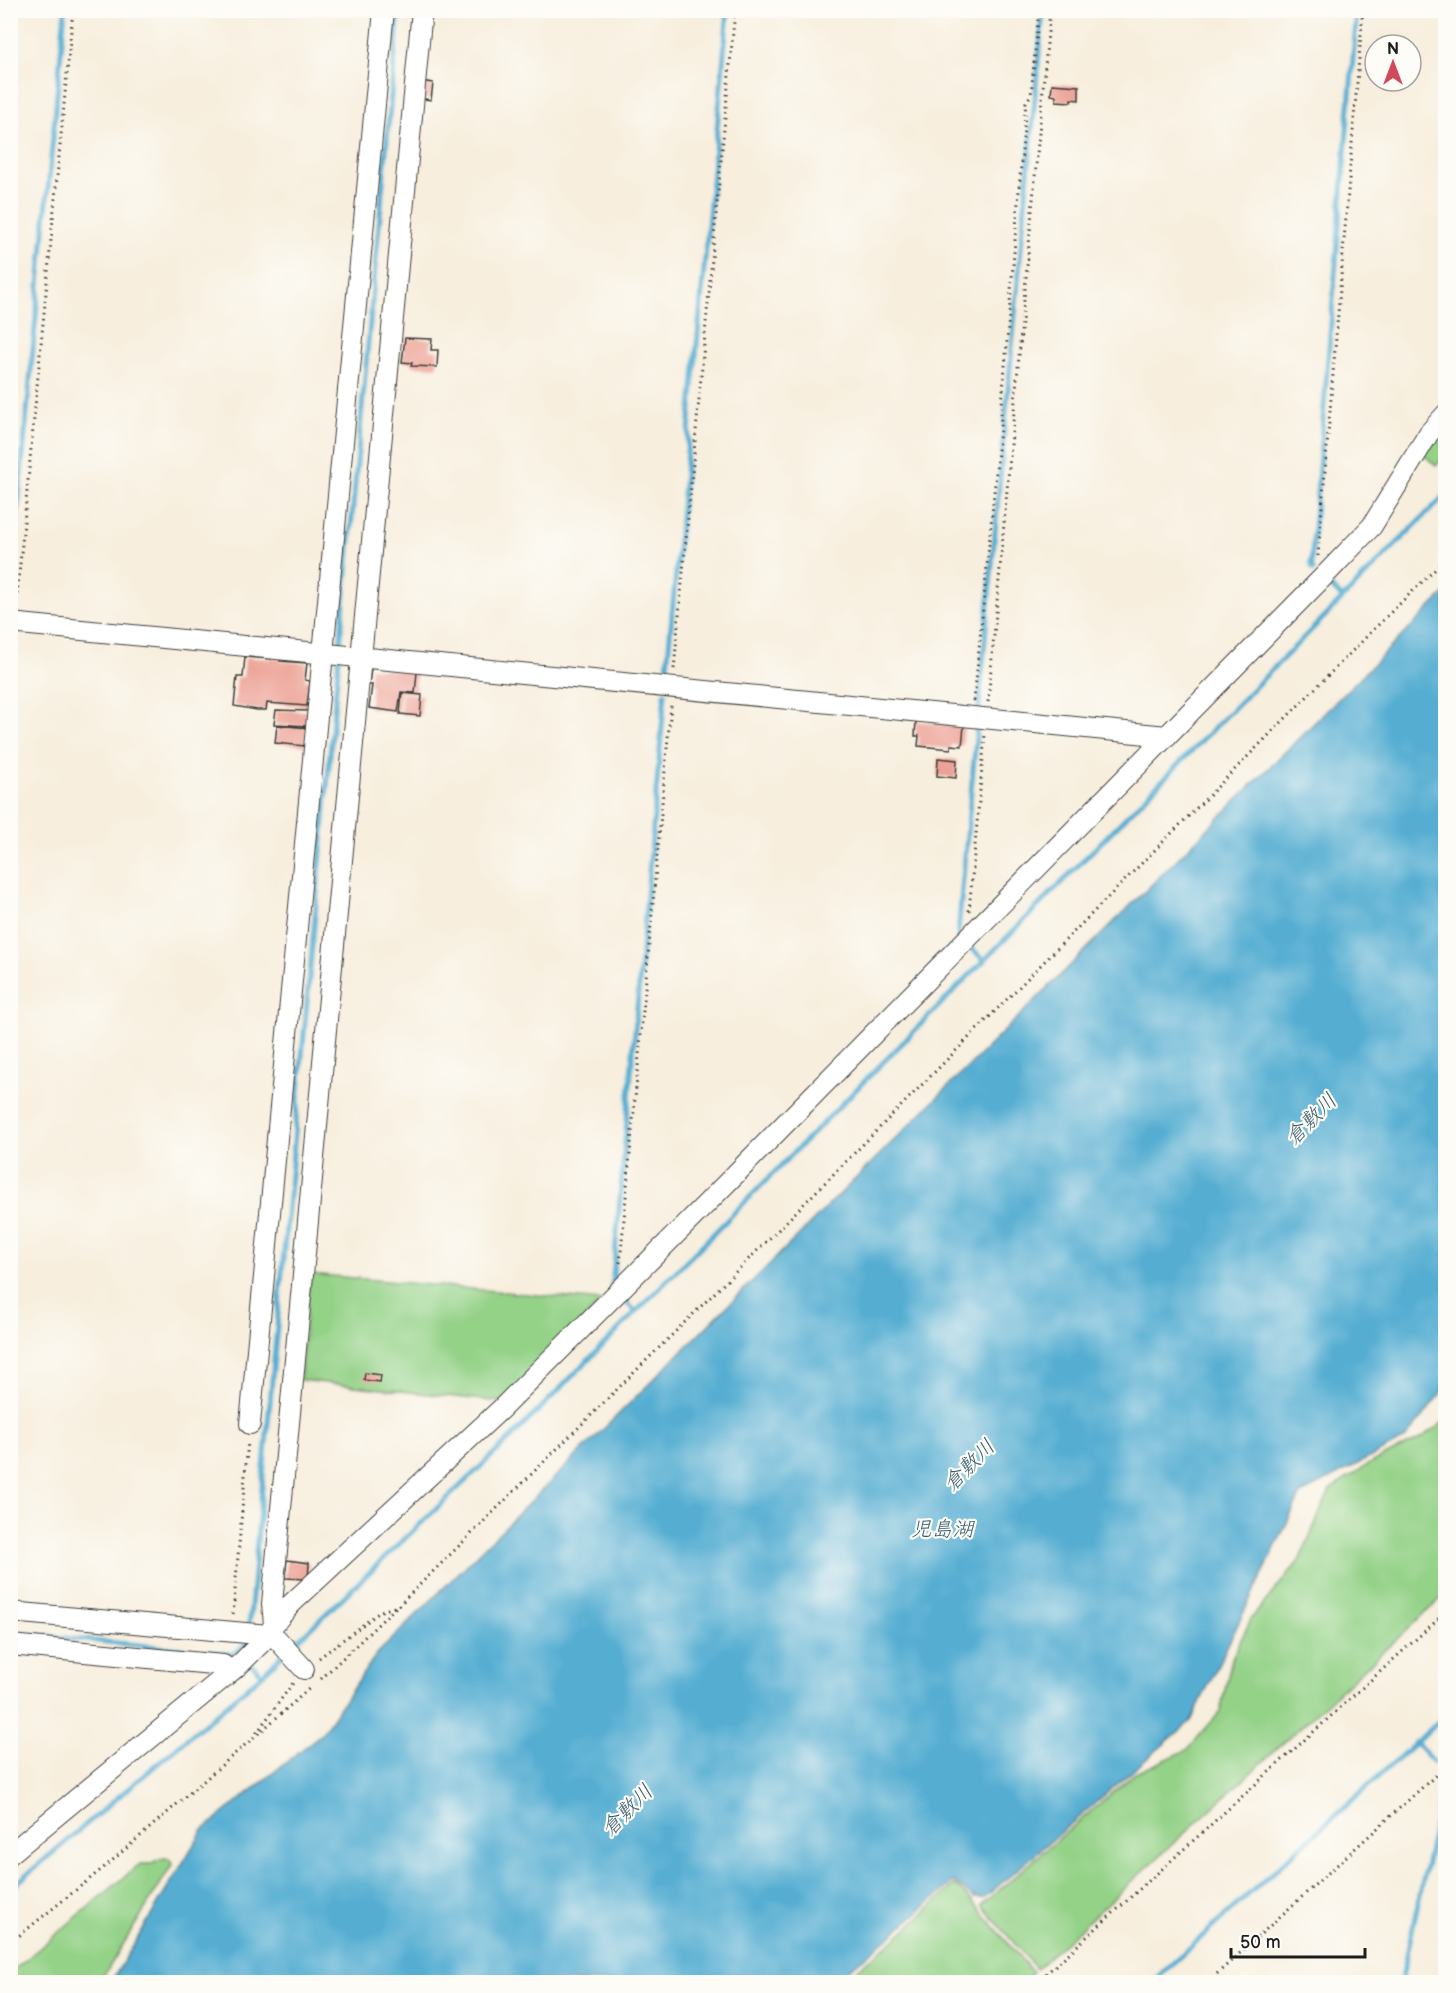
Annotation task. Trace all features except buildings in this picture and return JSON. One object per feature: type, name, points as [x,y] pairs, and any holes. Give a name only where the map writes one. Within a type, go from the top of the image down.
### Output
[{"type":"street","points":[[10,1645],[223,1665],[252,1643],[272,1604],[341,654],[384,10]]},
{"type":"street","points":[[250,1424],[341,654],[422,10]]},
{"type":"street","points":[[10,1854],[252,1643],[501,1409],[625,1285],[1372,526],[1429,432],[1446,414]]},
{"type":"street","points":[[13,623],[1167,736]]},
{"type":"street","points":[[10,1612],[252,1643],[301,1665]]},
{"type":"path","points":[[10,667],[73,10]]},
{"type":"path","points":[[625,1285],[620,1272],[620,1258],[735,10]]},
{"type":"path","points":[[969,937],[967,932],[979,718],[999,441],[1025,112],[1026,102],[1031,95],[1039,10]]},
{"type":"path","points":[[979,718],[1050,10]]},
{"type":"path","points":[[1328,572],[1318,557],[1318,549],[1364,10]]},
{"type":"path","points":[[10,1943],[107,1865],[318,1681],[398,1606],[780,1228],[1446,559]]},
{"type":"path","points":[[250,1424],[252,1643]]},
{"type":"path","points":[[253,1738],[301,1665],[381,1611],[398,1606]]},
{"type":"path","points":[[1038,1983],[1446,1612]]},
{"type":"path","points":[[1208,1983],[1446,1766]]},
{"type":"green space","points":[[1445,423],[1445,456],[1436,466],[1422,453]]},
{"type":"green space","points":[[310,1274],[602,1301],[501,1402],[300,1380]]},
{"type":"green space","points":[[1445,1421],[1445,1595],[1036,1969],[982,1905],[1134,1774],[1187,1750],[1220,1712],[1232,1658],[1251,1619],[1299,1561],[1330,1490],[1372,1462],[1420,1439]]},
{"type":"green space","points":[[166,1858],[172,1865],[100,1982],[11,1982],[11,1972],[140,1864],[152,1864],[159,1859]]},
{"type":"green space","points":[[955,1884],[978,1907],[1033,1973],[1023,1982],[841,1982],[895,1939]]},
{"type":"water","name":"児島湖","points":[[1445,593],[1445,1389],[1405,1439],[1301,1494],[1191,1721],[984,1898],[974,1898],[954,1881],[891,1936],[833,1982],[111,1982],[202,1831],[322,1733],[376,1655]]},
{"type":"waterway","points":[[10,592],[65,10]]},
{"type":"waterway","points":[[249,1628],[399,10]]},
{"type":"waterway","points":[[666,679],[728,10]]},
{"type":"waterway","points":[[959,937],[1043,10]]},
{"type":"waterway","points":[[1313,570],[1311,564],[1357,10]]},
{"type":"waterway","points":[[291,1647],[518,1431],[1446,494]]},
{"type":"waterway","points":[[1326,583],[1343,598]]},
{"type":"waterway","points":[[612,1288],[665,693]]},
{"type":"waterway","points":[[970,947],[985,961]]},
{"type":"waterway","points":[[621,1297],[636,1312]]},
{"type":"waterway","points":[[10,1633],[234,1654],[248,1642],[248,1637]]},
{"type":"waterway","points":[[10,1889],[262,1675],[284,1653]]},
{"type":"waterway","points":[[248,1660],[262,1675]]},
{"type":"waterway","points":[[1152,1982],[1446,1715]]},
{"type":"waterway","points":[[1415,1742],[1433,1761]]},
{"type":"waterway","points":[[1401,1982],[1446,1774]]},
{"type":"water label","name":"倉敷川","points":[[1311,1119]]},
{"type":"water label","name":"倉敷川","points":[[969,1465]]},
{"type":"water label","name":"倉敷川","points":[[627,1810]]}]
